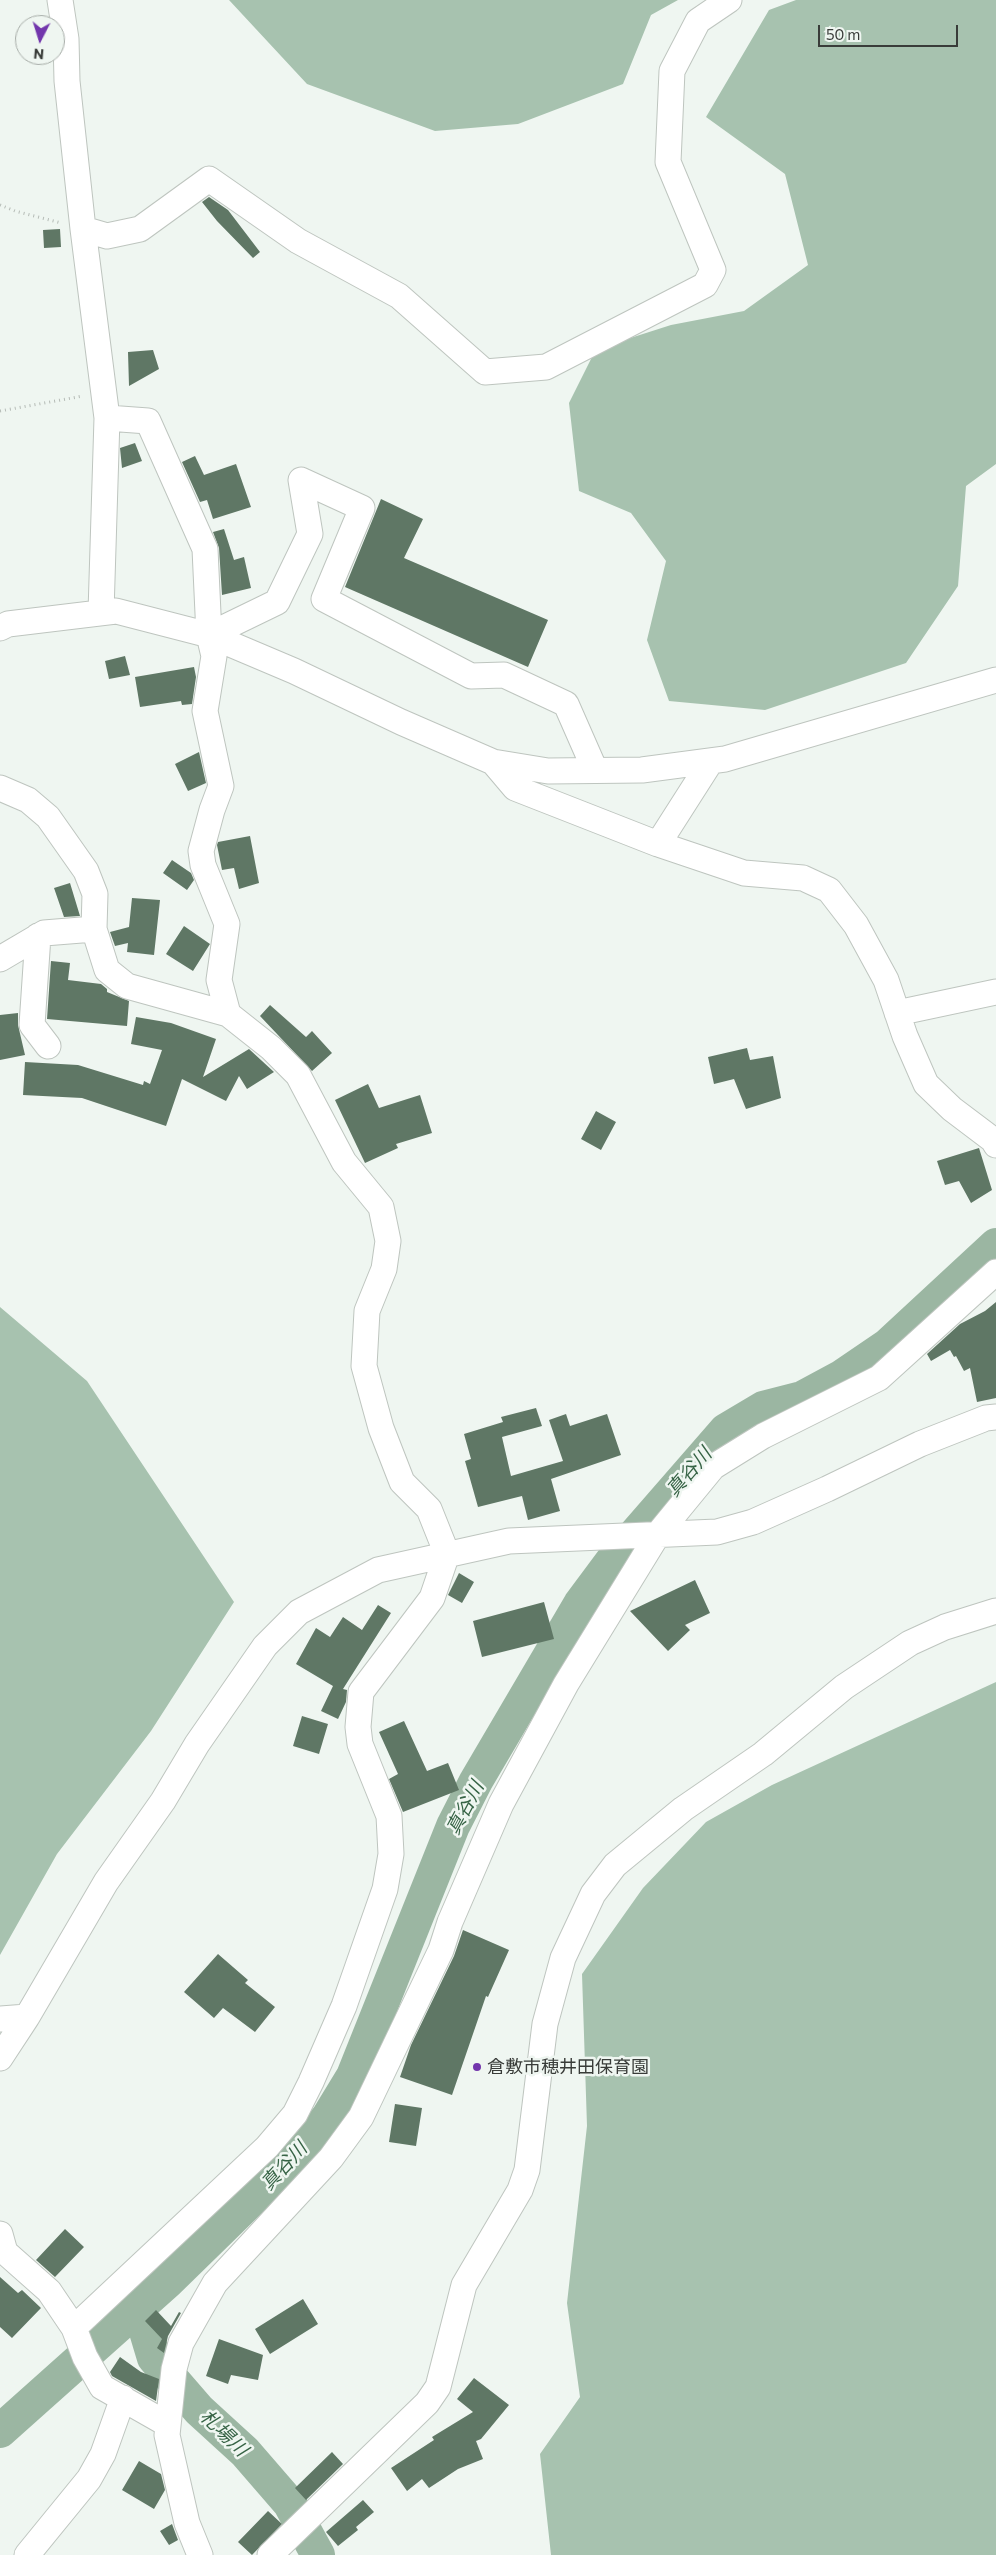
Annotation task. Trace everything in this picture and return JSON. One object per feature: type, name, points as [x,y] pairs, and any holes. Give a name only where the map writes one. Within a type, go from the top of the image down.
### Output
[{"type":"street","points":[[60,0],[83,228],[107,418],[101,612]]},
{"type":"street","points":[[83,228],[107,236],[140,228],[209,179],[298,240],[399,296],[485,372],[546,367],[705,285],[713,270],[668,162],[672,71],[698,21],[729,0]]},
{"type":"street","points":[[107,418],[148,421],[205,549],[208,635],[214,656],[212,681],[206,711],[221,786],[206,828],[202,851],[203,865],[227,924],[219,980],[228,1014]]},
{"type":"street","points":[[208,635],[277,602],[310,534],[301,480],[362,508],[324,599],[471,676],[504,675],[566,704],[594,770]]},
{"type":"street","points":[[0,628],[17,623],[116,611],[208,635],[294,671],[401,722],[493,762],[548,771],[642,770],[725,759],[996,680]]},
{"type":"street","points":[[658,844],[711,761]]},
{"type":"street","points":[[493,762],[515,788],[658,844],[744,873],[803,878],[829,890],[856,925],[886,980],[897,1013],[926,1084],[952,1109],[993,1140],[996,1145]]},
{"type":"street","points":[[0,788],[28,800],[48,817],[86,871],[95,894],[94,929],[107,970],[127,986],[228,1014],[271,1048],[298,1075],[344,1162],[380,1208],[388,1241],[384,1269],[367,1311],[364,1366],[381,1428],[402,1482],[429,1509],[447,1554],[432,1598],[361,1692],[358,1726],[360,1744],[389,1816],[391,1854],[385,1889],[344,2006],[311,2082],[295,2114],[267,2147],[74,2328]]},
{"type":"street","points":[[0,959],[44,933],[94,929]]},
{"type":"street","points":[[38,936],[32,1025],[48,1046]]},
{"type":"street","points":[[897,1013],[996,992]]},
{"type":"street","points":[[200,2555],[187,2523],[166,2434],[174,2369],[182,2343],[215,2283],[331,2158],[361,2117],[441,1950],[450,1922],[501,1804],[566,1684],[652,1535],[713,1467],[763,1436],[880,1378],[996,1272]]},
{"type":"street","points":[[0,2058],[27,2017],[106,1882],[163,1801],[197,1744],[265,1646],[299,1612],[378,1570],[509,1541],[717,1532],[753,1522],[920,1444],[986,1418],[996,1417]]},
{"type":"street","points":[[270,2555],[388,2444],[427,2403],[438,2387],[464,2285],[520,2190],[527,2170],[545,2024],[563,1958],[593,1894],[615,1865],[683,1810],[763,1754],[844,1687],[910,1643],[945,1627],[996,1611]]},
{"type":"street","points":[[0,2019],[27,2017]]},
{"type":"street","points":[[0,2234],[5,2252],[49,2291],[74,2328],[85,2357],[102,2387],[167,2424]]},
{"type":"street","points":[[27,2555],[89,2479],[103,2454],[123,2398]]},
{"type":"path","points":[[0,204],[15,211],[83,228]]},
{"type":"path","points":[[0,411],[103,392]]},
{"type":"green space","points":[[229,0],[678,0],[651,15],[623,84],[518,124],[435,131],[307,84]]},
{"type":"green space","points":[[796,0],[996,0],[996,464],[966,486],[958,586],[906,663],[765,710],[669,701],[647,640],[666,561],[631,513],[579,491],[569,403],[596,349],[671,325],[744,311],[808,265],[785,174],[706,117],[769,10]]},
{"type":"green space","points":[[0,1307],[87,1381],[234,1602],[151,1731],[57,1854],[0,1955]]},
{"type":"green space","points":[[996,1682],[996,2555],[551,2555],[540,2454],[580,2397],[567,2303],[587,2126],[582,1974],[643,1888],[706,1822],[772,1785]]},
{"type":"building","points":[[209,197],[228,210],[260,252],[253,258],[217,221],[202,202]]},
{"type":"building","points":[[60,229],[61,247],[44,248],[43,230]]},
{"type":"building","points":[[153,350],[159,369],[129,386],[128,352]]},
{"type":"building","points":[[135,443],[142,461],[122,468],[120,448]]},
{"type":"building","points":[[195,456],[204,475],[236,464],[251,507],[213,519],[207,500],[200,502],[182,462]]},
{"type":"building","points":[[381,499],[423,519],[404,558],[548,620],[528,667],[345,587]]},
{"type":"building","points":[[224,529],[234,560],[244,557],[251,588],[222,595],[219,548],[213,532]]},
{"type":"building","points":[[125,656],[130,675],[109,679],[105,661]]},
{"type":"building","points":[[194,667],[196,677],[192,704],[182,705],[181,701],[140,707],[135,677]]},
{"type":"building","points":[[199,752],[206,783],[188,791],[175,764]]},
{"type":"building","points":[[250,836],[259,883],[239,889],[234,868],[222,870],[217,845],[218,842]]},
{"type":"building","points":[[172,860],[191,873],[194,880],[187,890],[163,873]]},
{"type":"building","points":[[70,883],[80,916],[64,917],[54,888]]},
{"type":"building","points":[[132,898],[160,900],[154,955],[127,952],[128,943],[115,946],[110,932],[129,927]]},
{"type":"building","points":[[184,926],[210,944],[193,971],[166,954]]},
{"type":"building","points":[[51,961],[70,963],[68,980],[101,984],[107,989],[107,992],[129,1001],[127,1026],[47,1019]]},
{"type":"building","points":[[270,1005],[306,1037],[312,1031],[332,1053],[312,1071],[260,1016]]},
{"type":"building","points":[[18,1013],[18,1025],[25,1055],[0,1060],[0,1015]]},
{"type":"building","points":[[136,1017],[171,1023],[216,1039],[203,1077],[249,1049],[274,1072],[247,1089],[239,1076],[226,1101],[182,1079],[166,1126],[82,1098],[23,1095],[25,1062],[78,1065],[143,1085],[144,1081],[150,1084],[162,1050],[131,1044]]},
{"type":"building","points":[[747,1048],[750,1060],[773,1056],[781,1098],[746,1109],[734,1079],[714,1084],[708,1057]]},
{"type":"building","points":[[368,1084],[379,1108],[420,1095],[432,1133],[396,1144],[398,1148],[365,1163],[335,1100]]},
{"type":"building","points":[[596,1111],[616,1122],[601,1150],[581,1139]]},
{"type":"building","points":[[979,1148],[992,1190],[971,1203],[959,1181],[945,1185],[937,1161]]},
{"type":"building","points":[[996,1302],[996,1398],[977,1402],[970,1368],[964,1371],[956,1356],[954,1357],[950,1350],[931,1361],[927,1354],[960,1324],[985,1311]]},
{"type":"building","points":[[536,1408],[542,1426],[502,1437],[511,1476],[563,1461],[549,1420],[566,1414],[570,1426],[607,1414],[621,1455],[551,1479],[560,1511],[528,1520],[522,1496],[478,1507],[465,1461],[471,1459],[464,1434],[503,1422],[501,1417]]},
{"type":"building","points":[[459,1573],[474,1582],[462,1603],[448,1595]]},
{"type":"building","points":[[695,1580],[710,1613],[685,1625],[690,1630],[668,1651],[630,1611]]},
{"type":"building","points":[[544,1602],[554,1639],[482,1657],[473,1621]]},
{"type":"building","points":[[378,1605],[391,1613],[343,1689],[347,1690],[346,1702],[338,1719],[321,1711],[333,1686],[296,1664],[316,1628],[330,1637],[343,1617],[362,1630]]},
{"type":"building","points":[[302,1716],[328,1724],[319,1754],[293,1746]]},
{"type":"building","points":[[404,1721],[427,1771],[448,1763],[459,1790],[403,1812],[389,1779],[398,1774],[379,1732]]},
{"type":"building","points":[[463,1930],[509,1950],[488,1997],[486,1996],[452,2095],[400,2077],[411,2045],[454,1956]]},
{"type":"building","points":[[218,1954],[248,1980],[245,1983],[275,2007],[255,2032],[223,2008],[214,2018],[184,1992]]},
{"type":"building","points":[[395,2104],[422,2108],[416,2146],[389,2142]]},
{"type":"building","points":[[65,2229],[84,2247],[55,2277],[36,2260]]},
{"type":"building","points":[[0,2277],[18,2293],[22,2290],[41,2308],[12,2338],[0,2327]]},
{"type":"building","points":[[303,2299],[318,2324],[270,2354],[255,2329]]},
{"type":"building","points":[[156,2310],[171,2326],[179,2312],[181,2313],[168,2336],[164,2353],[157,2348],[162,2339],[145,2321]]},
{"type":"building","points":[[219,2339],[263,2355],[258,2380],[231,2375],[228,2384],[206,2376]]},
{"type":"building","points":[[120,2357],[141,2372],[159,2379],[156,2401],[112,2376],[110,2372]]},
{"type":"building","points":[[474,2378],[509,2405],[481,2439],[476,2441],[483,2459],[458,2469],[429,2488],[422,2479],[407,2491],[391,2468],[434,2440],[432,2437],[473,2412],[457,2399]]},
{"type":"building","points":[[332,2452],[343,2464],[306,2500],[295,2488]]},
{"type":"building","points":[[139,2461],[161,2474],[165,2490],[154,2509],[122,2490]]},
{"type":"building","points":[[363,2500],[374,2512],[356,2527],[358,2530],[338,2546],[326,2532]]},
{"type":"building","points":[[268,2511],[282,2524],[252,2555],[238,2542]]},
{"type":"building","points":[[172,2524],[178,2540],[169,2545],[160,2531]]},
{"type":"waterway","name":"真谷川","points":[[0,2431],[167,2282],[294,2158],[328,2117],[353,2076],[453,1826],[476,1781],[580,1604],[612,1561],[726,1430],[763,1408],[802,1398],[841,1377],[888,1345],[996,1245]]},
{"type":"waterway","name":"札場川","points":[[139,2308],[154,2358],[199,2410],[245,2452],[290,2504],[318,2555]]},
{"type":"place","name":"倉敷市穂井田保育園","points":[[477,2067]]}]
